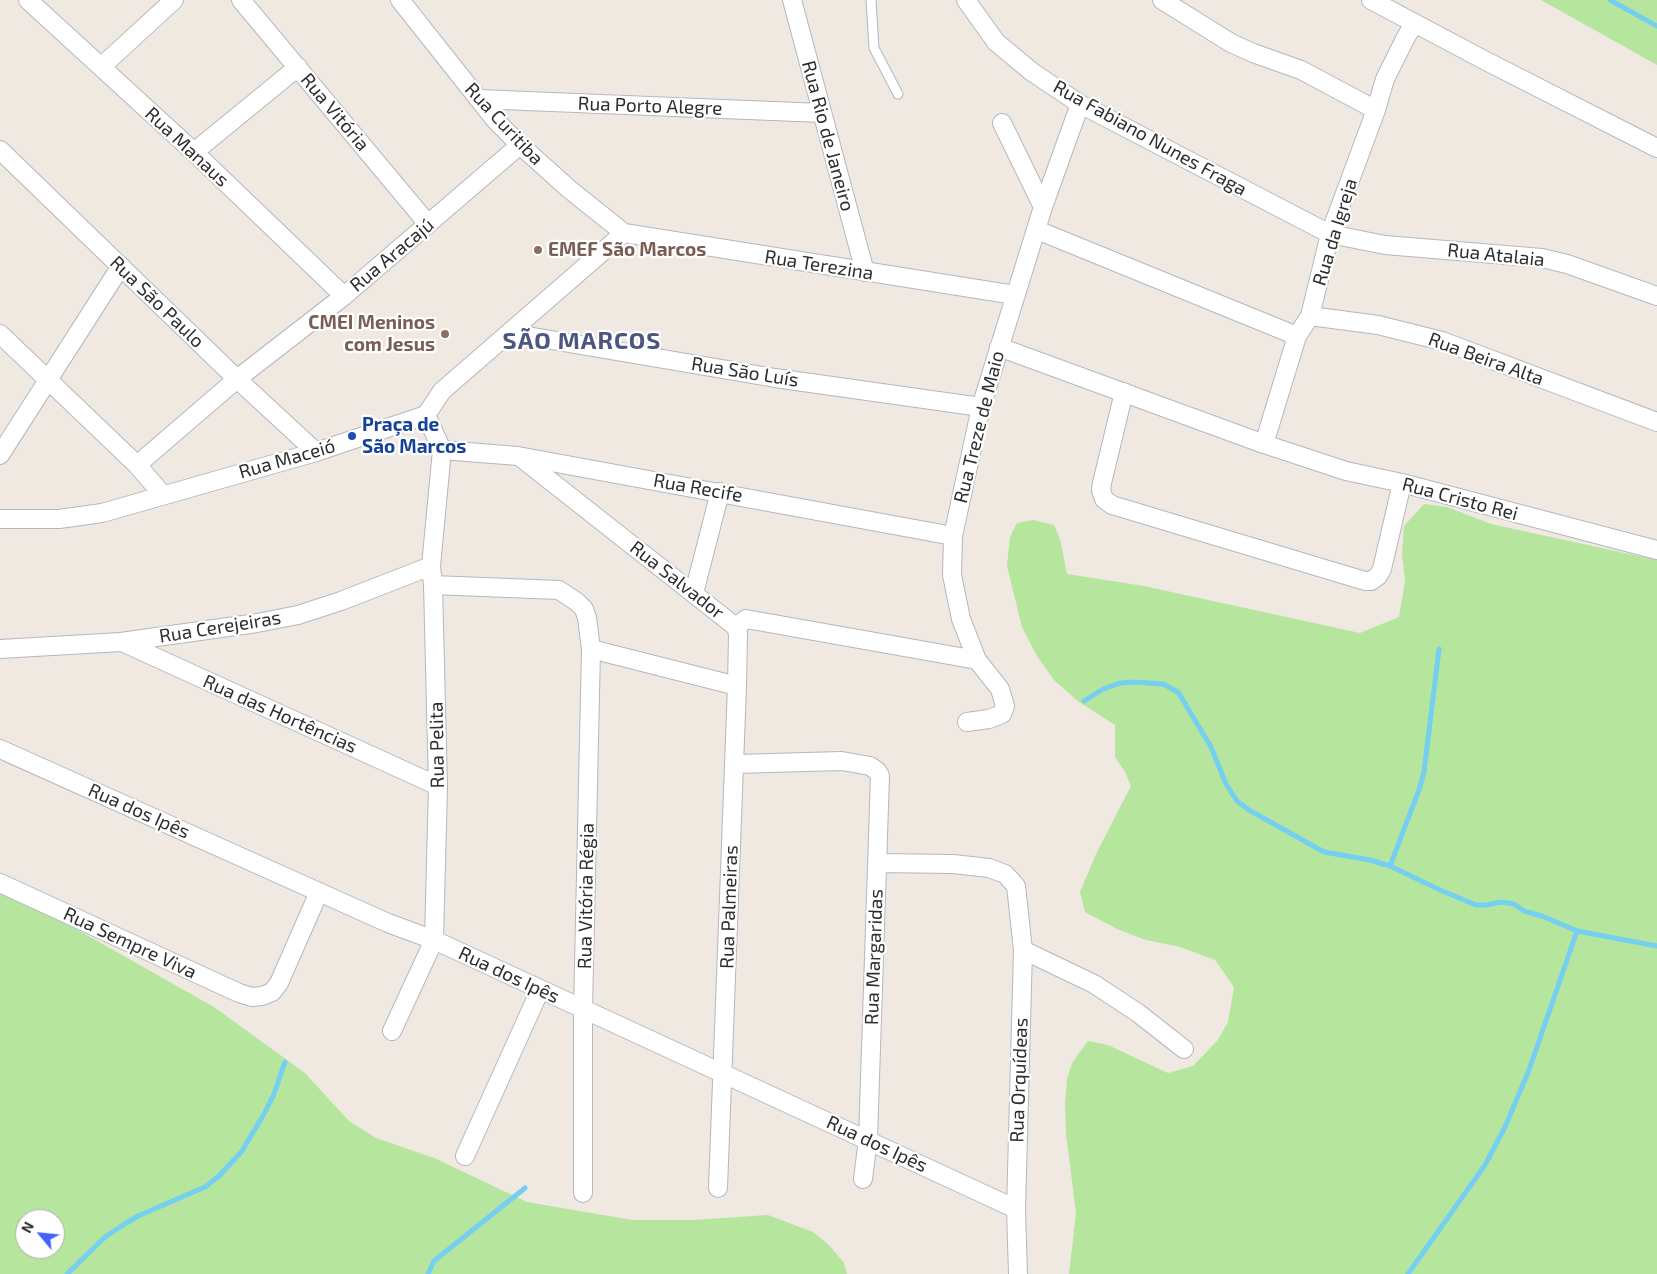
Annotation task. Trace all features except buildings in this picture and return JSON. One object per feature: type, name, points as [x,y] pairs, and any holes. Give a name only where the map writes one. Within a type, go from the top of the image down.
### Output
[{"type":"street","name":"Rua Manaus","points":[[28,0],[194,152],[344,296]]},
{"type":"street","points":[[101,67],[174,0]]},
{"type":"street","name":"Rua Vitória","points":[[241,0],[428,224]]},
{"type":"street","name":"Rua Curitiba","points":[[400,0],[478,99],[520,145],[569,189],[624,233]]},
{"type":"street","name":"Rua Rio de Janeiro","points":[[792,0],[865,272]]},
{"type":"street","name":"Rua Fabiano Nunes Fraga","points":[[966,0],[996,42],[1032,72],[1080,104],[1330,234]]},
{"type":"street","points":[[1162,0],[1232,43],[1301,70],[1376,110]]},
{"type":"street","points":[[1371,0],[1486,62],[1657,148]]},
{"type":"street","name":"Rua da Igreja","points":[[1264,444],[1297,336],[1310,316],[1330,234],[1376,110],[1385,79],[1404,39],[1414,23]]},
{"type":"street","points":[[194,152],[298,67]]},
{"type":"street","name":"Rua Porto Alegre","points":[[478,99],[822,113]]},
{"type":"street","name":"Rua Treze de Maio","points":[[967,722],[989,719],[1002,714],[1004,706],[1000,689],[977,660],[961,619],[952,575],[953,536],[980,407],[1043,207],[1080,104]]},
{"type":"street","points":[[1002,122],[1043,207]]},
{"type":"street","name":"Rua Aracajú","points":[[137,464],[237,379],[344,296],[520,145]]},
{"type":"street","name":"Rua São Paulo","points":[[0,150],[237,379],[316,452]]},
{"type":"street","points":[[1037,230],[1297,336]]},
{"type":"street","points":[[442,450],[426,416],[442,391],[624,233]]},
{"type":"street","name":"Rua Terezina","points":[[624,233],[1015,295]]},
{"type":"street","name":"Rua Atalaia","points":[[1330,234],[1385,245],[1542,258],[1567,264],[1657,296]]},
{"type":"street","points":[[0,455],[121,266]]},
{"type":"street","name":"Rua Beira Alta","points":[[1310,316],[1378,325],[1442,341],[1657,422]]},
{"type":"street","name":"Rua São Luís","points":[[510,333],[775,378],[980,407]]},
{"type":"street","points":[[0,334],[137,464],[163,495]]},
{"type":"street","name":"Rua Cristo Rei","points":[[999,347],[1264,444],[1346,471],[1402,483],[1657,550]]},
{"type":"street","points":[[1124,392],[1102,482],[1104,498],[1112,505],[1365,582],[1371,581],[1378,576],[1382,569],[1402,483]]},
{"type":"street","name":"Rua Maceió","points":[[0,519],[80,518],[102,513],[316,452],[426,416]]},
{"type":"street","name":"Rua Recife","points":[[442,450],[518,456],[953,536]]},
{"type":"street","name":"Rua Pelita","points":[[392,1031],[434,940],[438,786],[432,566],[442,450]]},
{"type":"street","name":"Rua Salvador","points":[[518,456],[736,627],[746,619],[977,660]]},
{"type":"street","points":[[694,593],[720,492]]},
{"type":"street","name":"Rua Cerejeiras","points":[[0,649],[121,642],[257,623],[298,615],[341,601],[432,566]]},
{"type":"street","name":"Rua Vitória Régia","points":[[433,585],[559,590],[577,602],[584,609],[587,618],[591,649],[584,1010],[584,1193]]},
{"type":"street","name":"Rua Palmeiras","points":[[718,1188],[735,764],[738,634],[736,627]]},
{"type":"street","name":"Rua das Hortências","points":[[121,642],[438,786]]},
{"type":"street","points":[[591,649],[737,686]]},
{"type":"street","name":"Rua dos Ipês","points":[[0,749],[388,923],[434,940],[1016,1209]]},
{"type":"street","name":"Rua Margaridas","points":[[735,764],[842,761],[870,766],[880,776],[868,1140],[863,1180]]},
{"type":"street","name":"Rua Orquídeas","points":[[878,863],[953,864],[989,868],[1006,874],[1016,886],[1023,950],[1016,1209],[1018,1274]]},
{"type":"street","name":"Rua Sempre Viva","points":[[0,883],[239,993],[252,997],[272,992],[279,983],[319,892]]},
{"type":"street","points":[[1023,950],[1094,984],[1138,1013],[1184,1049]]},
{"type":"street","points":[[465,1156],[540,990]]},
{"type":"lane","points":[[871,0],[874,48],[898,94]]},
{"type":"green space","points":[[1541,0],[1657,0],[1657,65]]},
{"type":"green space","points":[[1424,504],[1447,507],[1491,524],[1657,560],[1657,1274],[1069,1274],[1076,1213],[1066,1134],[1065,1103],[1067,1079],[1072,1063],[1088,1041],[1108,1045],[1168,1073],[1193,1066],[1218,1040],[1228,1022],[1234,987],[1215,960],[1180,947],[1146,940],[1117,929],[1085,912],[1080,892],[1096,854],[1131,786],[1125,772],[1115,757],[1115,725],[1079,702],[1054,680],[1037,656],[1022,627],[1007,566],[1010,537],[1017,523],[1033,520],[1054,525],[1060,539],[1067,574],[1144,586],[1360,633],[1399,617],[1405,581],[1402,554],[1404,526]]},
{"type":"green space","points":[[0,893],[69,925],[214,1007],[305,1073],[349,1121],[376,1138],[434,1158],[527,1202],[632,1220],[693,1220],[768,1215],[813,1232],[829,1245],[844,1263],[847,1274],[0,1274]]},
{"type":"waterway","points":[[1610,0],[1657,26]]},
{"type":"waterway","points":[[1390,866],[1424,772],[1439,649]]},
{"type":"waterway","points":[[1084,701],[1103,689],[1120,683],[1163,684],[1178,692],[1211,747],[1226,784],[1237,801],[1249,810],[1324,852],[1370,860],[1390,866],[1476,905],[1501,902],[1514,904],[1524,911],[1542,916],[1577,931],[1657,946]]},
{"type":"waterway","points":[[1408,1274],[1485,1165],[1505,1127],[1529,1070],[1577,931]]},
{"type":"waterway","points":[[67,1274],[105,1237],[120,1227],[138,1216],[205,1187],[219,1176],[242,1151],[264,1114],[274,1094],[285,1062]]},
{"type":"waterway","points":[[428,1274],[434,1261],[525,1188]]},
{"type":"place","name":"EMEF São Marcos","points":[[538,250]]},
{"type":"place","name":"CMEI Meninos com Jesus","points":[[445,334]]},
{"type":"place","name":"Praça de São Marcos","points":[[352,436]]},
{"type":"district","name":"SÃO MARCOS","points":[[582,341]]}]
